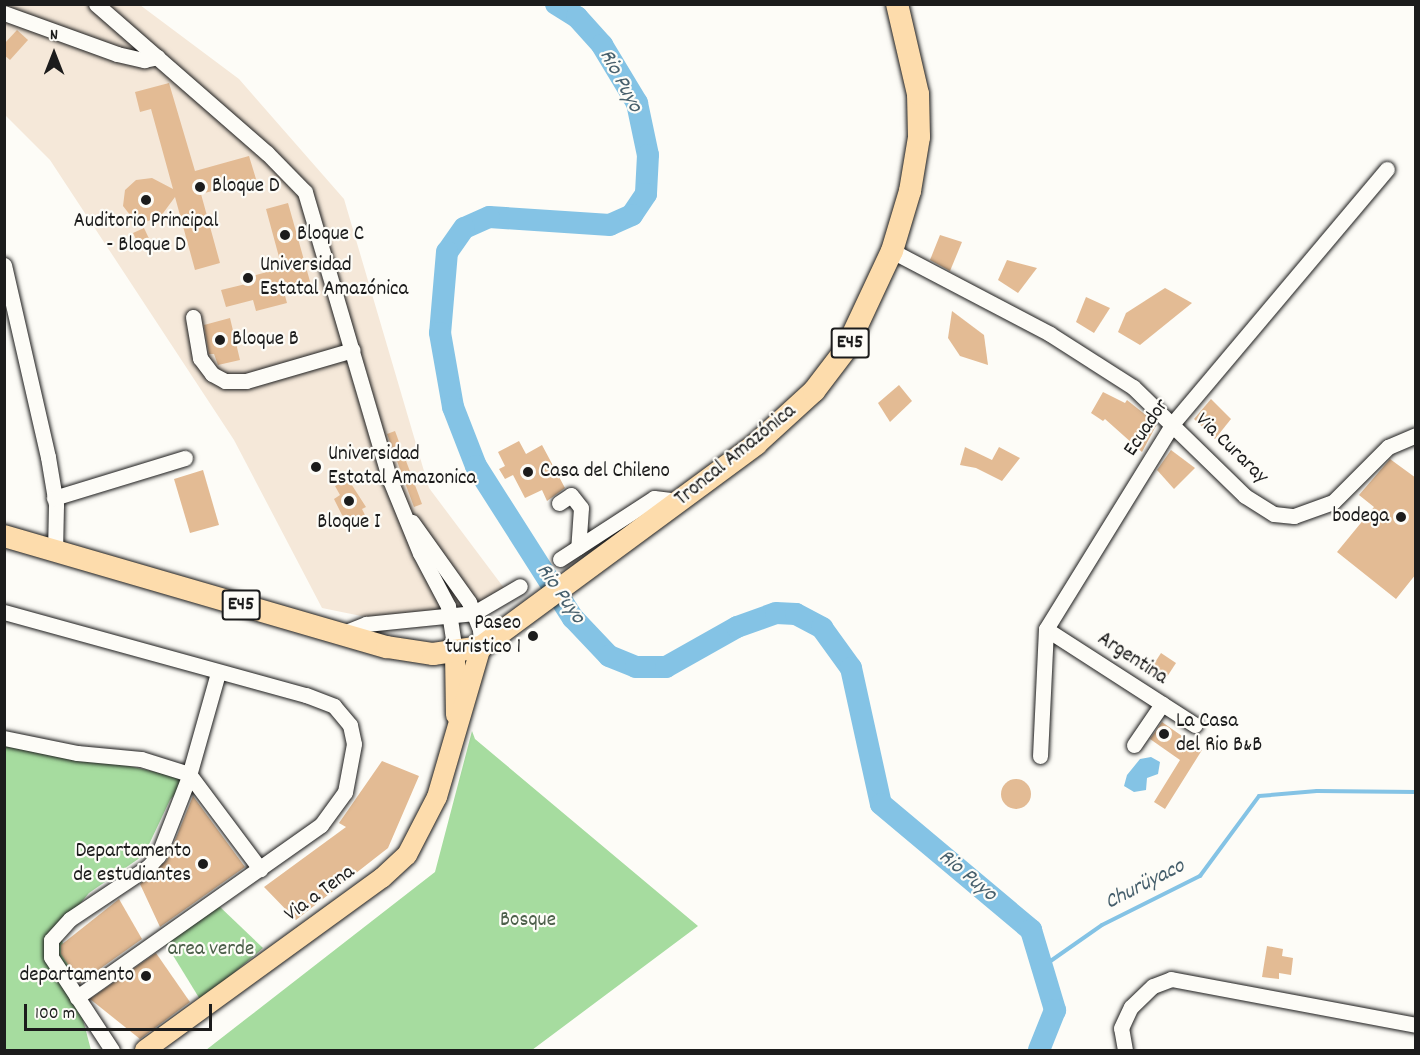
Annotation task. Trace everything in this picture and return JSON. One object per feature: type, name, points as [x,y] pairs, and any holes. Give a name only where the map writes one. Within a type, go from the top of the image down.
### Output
[{"type":"highway","name":"Troncal Amazónica","points":[[481,647],[770,433],[834,367],[856,332],[892,251],[910,191],[919,137],[918,94],[897,4]]},
{"type":"highway","name":"E45","points":[[4,536],[341,634],[419,652],[456,652],[481,647]]},
{"type":"main road","name":"Via a Tena","points":[[145,1050],[365,891],[407,855],[437,797],[481,647]]},
{"type":"main road","name":"Via a Tena","points":[[456,652],[453,681],[457,726]]},
{"type":"street","points":[[96,4],[288,172],[304,192],[390,480],[405,512],[420,554],[452,618],[456,652]]},
{"type":"street","points":[[4,13],[117,54],[144,60],[158,57]]},
{"type":"street","name":"Ecuador","points":[[1040,756],[1046,629],[1173,423],[1387,169]]},
{"type":"street","name":"Via Curaray","points":[[892,251],[1050,334],[1133,387],[1173,423],[1245,496],[1274,514],[1294,516],[1333,502],[1388,447],[1415,432]]},
{"type":"street","points":[[4,265],[54,498],[55,550]]},
{"type":"street","points":[[193,317],[200,358],[212,374],[225,381],[246,381],[353,350]]},
{"type":"street","points":[[54,498],[185,458]]},
{"type":"street","points":[[558,503],[572,495],[581,508],[578,547]]},
{"type":"street","points":[[560,559],[654,498],[679,501]]},
{"type":"street","points":[[405,512],[432,546],[474,613],[481,647]]},
{"type":"street","points":[[341,634],[366,624],[452,618],[474,613],[520,586]]},
{"type":"street","points":[[4,612],[218,673],[306,694],[334,706],[350,725],[354,744],[345,792],[321,825],[76,997]]},
{"type":"street","name":"Argentina","points":[[1046,629],[1195,725]]},
{"type":"street","points":[[112,1050],[51,957],[51,940],[70,919],[148,867],[158,856],[189,774],[218,673]]},
{"type":"street","points":[[1134,745],[1162,704]]},
{"type":"street","points":[[4,738],[77,753],[141,759],[189,774],[260,869]]},
{"type":"street","points":[[1125,1050],[1121,1028],[1131,1007],[1153,986],[1171,979],[1416,1025]]},
{"type":"shaded area","name":"Universidad Estatal Amazónica","points":[[4,5],[140,5],[239,79],[344,199],[429,488],[507,592],[484,605],[420,628],[322,608],[234,440],[50,160],[5,115]]},
{"type":"green space","name":"Bosque","points":[[472,731],[475,739],[698,926],[532,1050],[206,1050],[435,872]]},
{"type":"green space","points":[[5,739],[188,779],[170,800],[144,855],[89,893],[59,929],[91,1050],[5,1050]]},
{"type":"green space","name":"area verde","points":[[219,906],[263,948],[201,1001],[166,944]]},
{"type":"water","points":[[1151,757],[1160,762],[1158,774],[1147,778],[1146,790],[1134,792],[1124,786],[1127,775],[1140,759]]},
{"type":"building","points":[[17,30],[28,40],[10,60],[4,55],[4,44]]},
{"type":"building","name":"Bloque D","points":[[169,83],[195,171],[249,156],[256,179],[201,194],[220,263],[195,270],[175,197],[161,216],[138,225],[123,206],[125,190],[136,180],[152,178],[173,189],[151,109],[140,112],[135,92]]},
{"type":"building","points":[[288,203],[311,285],[284,292],[287,303],[256,311],[253,300],[226,307],[221,290],[254,282],[252,276],[282,268],[266,209]]},
{"type":"building","points":[[144,228],[152,245],[141,250],[133,233]]},
{"type":"building","points":[[940,235],[962,242],[950,271],[930,260]]},
{"type":"building","points":[[1007,260],[1037,268],[1018,293],[998,280]]},
{"type":"building","points":[[1165,288],[1192,303],[1140,345],[1118,332],[1126,313]]},
{"type":"building","points":[[1086,297],[1110,308],[1094,333],[1076,322]]},
{"type":"building","points":[[952,311],[984,335],[988,365],[960,356],[948,338]]},
{"type":"building","name":"Bloque B","points":[[230,318],[240,360],[218,365],[214,354],[209,354],[204,325]]},
{"type":"building","points":[[899,385],[912,401],[890,422],[878,403]]},
{"type":"building","points":[[1103,392],[1125,403],[1127,400],[1157,424],[1142,452],[1105,419],[1103,421],[1091,413]]},
{"type":"building","points":[[1211,399],[1231,419],[1215,439],[1194,419]]},
{"type":"building","points":[[395,431],[422,504],[414,507],[387,434]]},
{"type":"building","name":"Casa del Chileno","points":[[519,441],[526,454],[542,445],[565,488],[547,501],[542,490],[525,498],[513,475],[505,479],[499,469],[505,466],[498,452]]},
{"type":"building","points":[[965,447],[992,460],[999,447],[1020,458],[1002,481],[976,468],[960,465]]},
{"type":"building","points":[[1171,450],[1195,468],[1174,489],[1157,470]]},
{"type":"building","points":[[1390,459],[1416,478],[1416,574],[1396,599],[1337,552],[1374,507],[1359,495]]},
{"type":"building","points":[[203,470],[219,525],[190,533],[174,479]]},
{"type":"building","name":"Bloque I","points":[[348,479],[366,507],[362,509],[365,515],[354,521],[351,516],[347,519],[342,515],[334,499],[340,495],[335,486]]},
{"type":"building","points":[[1161,653],[1176,663],[1163,683],[1148,673]]},
{"type":"building","points":[[1162,722],[1202,750],[1165,809],[1154,802],[1180,760],[1150,739]]},
{"type":"building","points":[[382,761],[419,776],[388,848],[296,920],[264,887],[346,827],[339,823]]},
{"type":"building","points":[[1016,779],[1027,783],[1031,794],[1027,805],[1016,809],[1005,805],[1001,794],[1005,783]]},
{"type":"building","name":"Departamento de estudiantes","points":[[193,796],[245,867],[160,927],[140,884],[167,860]]},
{"type":"building","points":[[119,899],[142,939],[80,983],[61,954],[61,945]]},
{"type":"building","points":[[1267,946],[1283,949],[1282,956],[1293,958],[1291,975],[1279,973],[1279,979],[1262,977]]},
{"type":"building","name":"departamento","points":[[156,953],[190,1002],[140,1039],[90,999]]},
{"type":"waterway","name":"Rio Puyo","points":[[556,4],[577,17],[602,45],[637,103],[648,155],[646,194],[632,215],[610,225],[489,217],[464,228],[447,252],[440,333],[453,407],[476,466],[573,618],[609,656],[636,667],[666,667],[737,627],[776,613],[796,614],[822,628],[851,668],[881,804],[1031,930],[1055,1010],[1039,1050]]},
{"type":"waterway","name":"Churüyaco","points":[[1042,967],[1102,925],[1200,876],[1259,796],[1317,791],[1416,792]]},
{"type":"place","name":"Bloque D","points":[[200,187]]},
{"type":"place","name":"Auditorio Principal - Bloque D","points":[[146,200]]},
{"type":"place","name":"Bloque C","points":[[285,235]]},
{"type":"place","name":"Universidad Estatal Amazónica","points":[[248,278]]},
{"type":"place","name":"Bloque B","points":[[220,340]]},
{"type":"place","name":"Universidad Estatal Amazonica","points":[[316,467]]},
{"type":"place","name":"Casa del Chileno","points":[[528,472]]},
{"type":"place","name":"Bloque I","points":[[349,501]]},
{"type":"place","name":"bodega","points":[[1401,517]]},
{"type":"place","name":"Paseo turistico 1","points":[[533,636]]},
{"type":"place","name":"La Casa del Rio B&B","points":[[1164,734]]},
{"type":"place","name":"Departamento de estudiantes","points":[[203,864]]},
{"type":"place","name":"departamento","points":[[146,976]]}]
